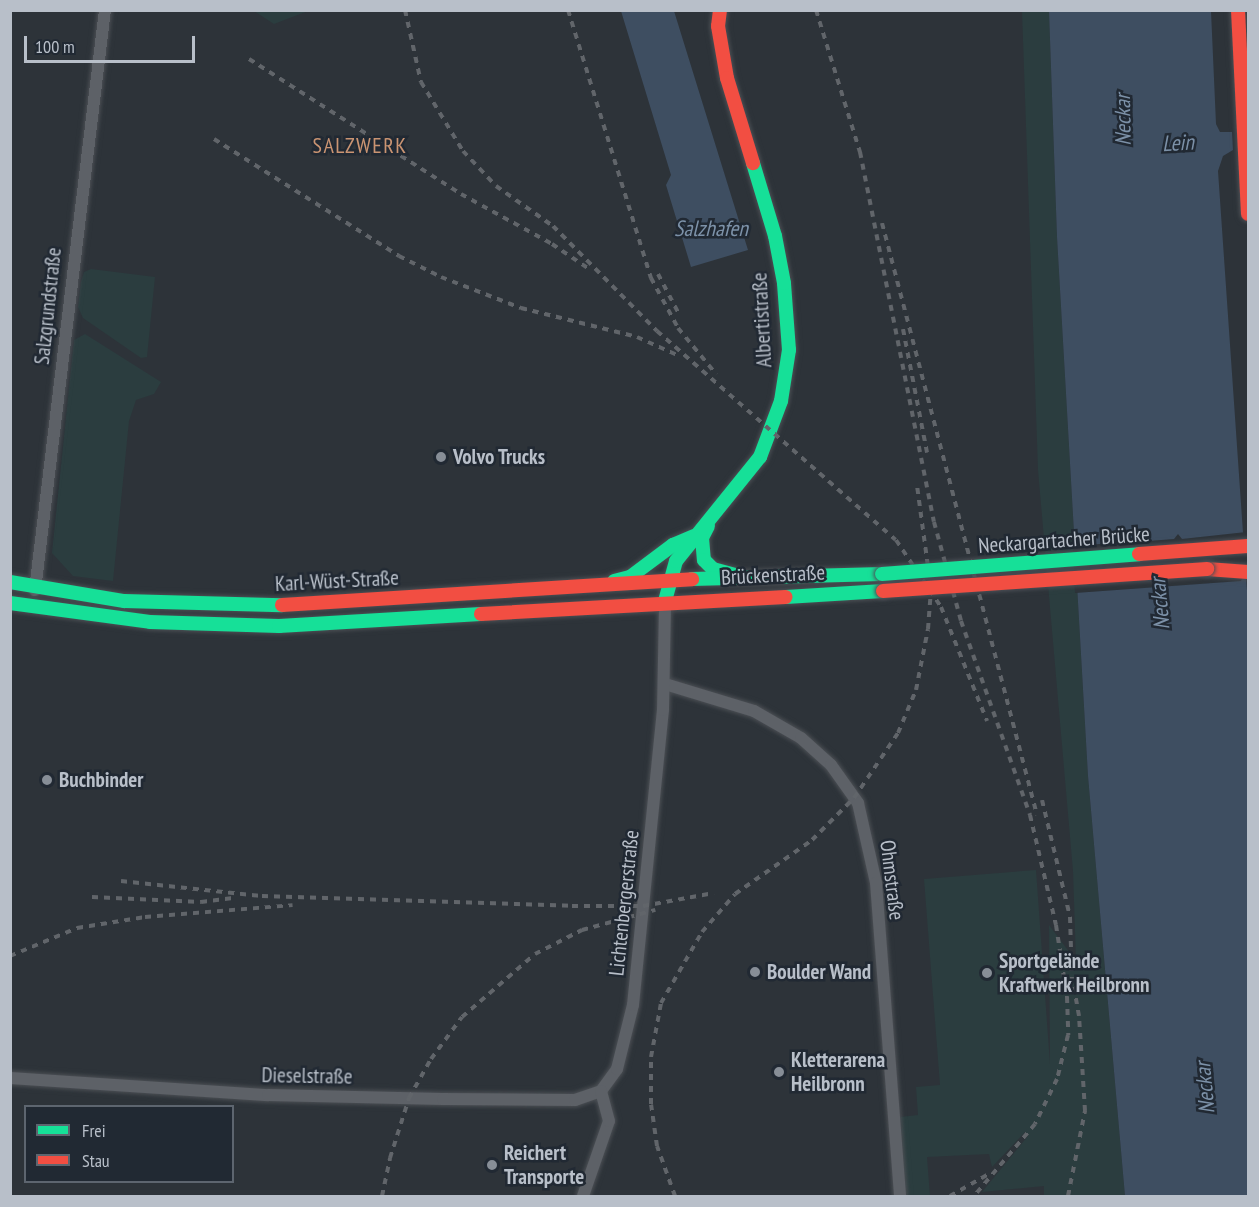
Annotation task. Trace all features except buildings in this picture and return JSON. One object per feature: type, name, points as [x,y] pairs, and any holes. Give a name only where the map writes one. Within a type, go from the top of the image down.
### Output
[{"type":"main road","name":"Albertistraße","points":[[665,601],[668,580],[676,561],[742,484],[760,457],[781,401],[789,350],[784,283],[775,236],[727,78],[718,26],[720,10]]},
{"type":"main road","points":[[1238,10],[1242,152],[1248,214]]},
{"type":"main road","points":[[1248,10],[1248,42]]},
{"type":"main road","points":[[713,517],[702,538],[704,560],[713,569],[745,578]]},
{"type":"main road","points":[[606,584],[630,577],[673,544],[696,536]]},
{"type":"main road","name":"Neckargartacher Brücke","points":[[882,574],[1248,546]]},
{"type":"main road","name":"Neckargartacher Brücke","points":[[883,591],[1248,564]]},
{"type":"main road","points":[[1207,568],[1248,572]]},
{"type":"main road","name":"Brückenstraße","points":[[668,580],[882,574]]},
{"type":"main road","name":"Karl-Wüst-Straße","points":[[10,582],[123,601],[257,607],[668,580]]},
{"type":"main road","name":"Brückenstraße","points":[[665,601],[883,591]]},
{"type":"main road","name":"Karl-Wüst-Straße","points":[[10,603],[150,622],[279,626],[665,601]]},
{"type":"street","name":"Salzgrundstraße","points":[[33,607],[105,10]]},
{"type":"street","name":"Lichtenbergerstraße","points":[[601,1091],[617,1069],[633,1005],[665,684],[665,601]]},
{"type":"street","name":"Ohmstraße","points":[[665,684],[754,711],[801,738],[831,765],[858,803],[876,883],[900,1197]]},
{"type":"street","name":"Dieselstraße","points":[[10,1078],[268,1095],[442,1099],[575,1100],[601,1091]]},
{"type":"street","points":[[584,1197],[609,1120],[601,1091]]},
{"type":"shaded area","points":[[254,10],[308,11],[274,24]]},
{"type":"shaded area","points":[[1022,11],[1049,11],[1057,237],[1088,776],[1125,1196],[1044,1196],[1044,1186],[982,1192],[1028,1136],[1025,1132],[992,1167],[989,1154],[927,1157],[930,1196],[906,1196],[900,1117],[918,1115],[916,1087],[940,1085],[924,879],[1036,870],[1050,1064],[1049,925],[1076,961],[1073,871],[1038,470]]},
{"type":"shaded area","points":[[91,269],[155,277],[147,357],[141,358],[83,318],[78,307],[81,282],[84,272]]},
{"type":"shaded area","points":[[85,334],[161,382],[154,394],[136,400],[129,421],[113,581],[73,576],[52,553],[74,340]]},
{"type":"water","name":"Salzhafen","points":[[621,11],[674,11],[748,250],[691,267],[666,185],[671,175]]},
{"type":"water","points":[[1049,11],[1211,11],[1216,124],[1220,132],[1232,132],[1233,150],[1223,156],[1218,171],[1248,605],[1248,1196],[1125,1196],[1088,776],[1057,237]]},
{"type":"pier","points":[[1246,532],[1248,564],[1241,581],[1075,593],[1073,546],[1100,544],[1105,539],[1111,544],[1174,539],[1178,534],[1182,539]]},
{"type":"railway","points":[[405,10],[421,82],[463,151],[496,186],[553,226],[657,331],[896,540],[941,607],[987,721]]},
{"type":"railway","points":[[568,10],[651,278],[678,328],[716,374]]},
{"type":"railway","points":[[816,10],[860,152],[934,522],[961,621],[1030,815],[1056,925],[1067,997],[1068,1035],[1057,1079],[1035,1124],[974,1196]]},
{"type":"railway","points":[[249,59],[461,194],[552,244],[589,269]]},
{"type":"railway","points":[[214,139],[399,256],[441,277],[521,308],[637,337],[677,355]]},
{"type":"railway","points":[[882,223],[1037,815]]},
{"type":"railway","points":[[658,274],[679,314]]},
{"type":"railway","points":[[903,329],[927,453]]},
{"type":"railway","points":[[675,1196],[657,1146],[651,1104],[651,1057],[661,1003],[702,932],[735,894],[812,840],[854,798],[898,733],[916,690],[928,629],[931,589],[917,486]]},
{"type":"railway","points":[[1042,800],[1070,917],[1072,979]]},
{"type":"railway","points":[[121,881],[262,896],[572,906],[643,906],[714,893]]},
{"type":"railway","points":[[92,897],[201,902],[235,898]]},
{"type":"railway","points":[[10,956],[77,928],[145,917],[293,905]]},
{"type":"railway","points":[[382,1196],[390,1158],[409,1098],[431,1059],[462,1017],[535,954],[582,930],[655,910]]},
{"type":"railway","points":[[1068,1196],[1085,1111],[1079,1016],[1073,982]]},
{"type":"railway","points":[[950,1196],[987,1175]]},
{"type":"traffic: fast","points":[[665,601],[676,561],[760,457],[781,401],[789,350],[784,283],[775,236],[753,163]]},
{"type":"traffic: fast","points":[[708,526],[702,538],[704,560],[713,569],[735,575]]},
{"type":"traffic: fast","points":[[614,581],[630,577],[673,545],[694,536]]},
{"type":"traffic: fast","points":[[882,574],[1139,554]]},
{"type":"traffic: fast","points":[[692,579],[882,574]]},
{"type":"traffic: fast","points":[[10,582],[124,601],[282,605]]},
{"type":"traffic: fast","points":[[786,597],[883,591]]},
{"type":"traffic: fast","points":[[10,603],[150,622],[279,626],[481,614]]},
{"type":"traffic: jam","points":[[720,10],[718,26],[727,78],[753,163]]},
{"type":"traffic: jam","points":[[1238,10],[1248,214]]},
{"type":"traffic: jam","points":[[1139,554],[1248,546]]},
{"type":"traffic: jam","points":[[1207,569],[1248,572]]},
{"type":"traffic: jam","points":[[883,591],[1207,569]]},
{"type":"traffic: jam","points":[[282,605],[692,579]]},
{"type":"traffic: jam","points":[[481,614],[786,597]]},
{"type":"place","name":"Volvo Trucks","points":[[441,457]]},
{"type":"place","name":"Buchbinder","points":[[47,780]]},
{"type":"place","name":"Boulder Wand","points":[[755,972]]},
{"type":"place","name":"Sportgelände Kraftwerk Heilbronn","points":[[987,973]]},
{"type":"place","name":"Kletterarena Heilbronn","points":[[779,1072]]},
{"type":"place","name":"Reichert Transporte","points":[[492,1165]]},
{"type":"district","name":"SALZWERK","points":[[360,146]]},
{"type":"water label","name":"Neckar","points":[[1123,120]]},
{"type":"water label","name":"Lein","points":[[1178,143]]},
{"type":"water label","name":"Neckar","points":[[1160,604]]},
{"type":"water label","name":"Neckar","points":[[1205,1088]]}]
